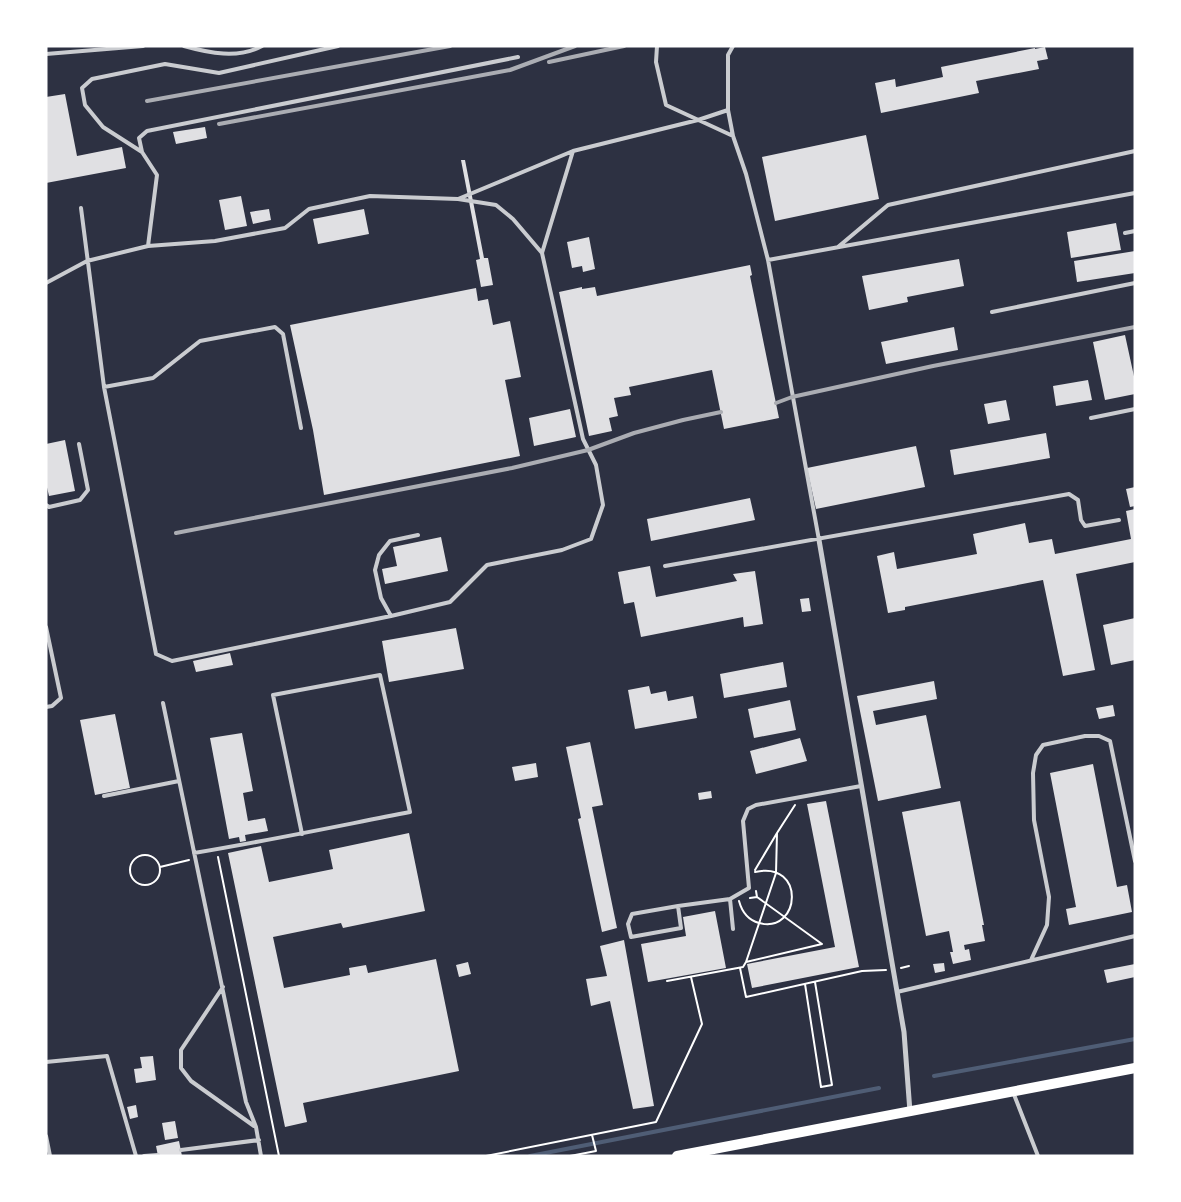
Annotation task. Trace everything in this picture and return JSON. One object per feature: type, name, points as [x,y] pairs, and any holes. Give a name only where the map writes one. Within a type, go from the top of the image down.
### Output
[{"type":"main road","points":[[677,1156],[1135,1068]]},
{"type":"street","points":[[818,540],[904,1032],[910,1112]]},
{"type":"lane","points":[[46,54],[143,46]]},
{"type":"lane","points":[[184,46],[218,54],[251,53],[262,46]]},
{"type":"lane","points":[[142,152],[102,128],[85,105],[82,88],[92,78],[165,64],[219,72],[338,46]]},
{"type":"lane","points":[[657,46],[656,62],[666,105],[733,136]]},
{"type":"lane","points":[[733,46],[728,55],[728,110],[733,136],[746,174],[768,260],[818,540]]},
{"type":"lane","points":[[148,246],[156,175],[142,152],[138,138],[148,131],[518,57]]},
{"type":"lane","points":[[458,199],[572,151],[698,120],[728,110]]},
{"type":"lane","points":[[542,253],[572,151]]},
{"type":"lane","points":[[837,248],[888,205],[1135,151]]},
{"type":"lane","points":[[768,260],[1135,193]]},
{"type":"lane","points":[[46,283],[87,261],[148,246],[215,241],[286,228],[309,209],[370,196],[458,199],[496,205],[514,219],[542,253],[583,439],[596,465],[603,505],[591,539],[562,550],[486,565],[450,602],[172,661],[156,654],[104,387],[87,261],[81,208]]},
{"type":"lane","points":[[1125,233],[1135,231]]},
{"type":"lane","points":[[992,312],[1135,283]]},
{"type":"lane","points":[[104,387],[153,378],[200,341],[275,327],[283,334],[301,428]]},
{"type":"lane","points":[[1091,418],[1135,409]]},
{"type":"lane","points":[[46,506],[80,500],[88,490],[79,444]]},
{"type":"lane","points":[[665,566],[1069,494],[1078,500],[1081,520],[1085,526],[1119,520]]},
{"type":"lane","points":[[391,616],[381,598],[375,570],[379,554],[390,541],[418,535]]},
{"type":"lane","points":[[46,627],[61,698],[52,706],[46,707]]},
{"type":"lane","points":[[194,853],[302,834],[410,812],[380,675],[273,695],[302,834]]},
{"type":"lane","points":[[163,703],[246,1102],[256,1127],[261,1156]]},
{"type":"lane","points":[[1031,960],[1047,925],[1049,897],[1034,820],[1033,773],[1036,754],[1043,746],[1085,736],[1099,736],[1110,741],[1135,861]]},
{"type":"lane","points":[[104,796],[179,781]]},
{"type":"lane","points":[[678,906],[681,928],[631,937],[628,924],[632,914],[678,906],[730,899],[749,888],[743,821],[748,809],[756,805],[861,786]]},
{"type":"lane","points":[[730,899],[733,929]]},
{"type":"lane","points":[[897,992],[1135,936]]},
{"type":"lane","points":[[223,987],[181,1050],[180,1068],[191,1082],[256,1127]]},
{"type":"lane","points":[[46,1062],[108,1056],[136,1156]]},
{"type":"lane","points":[[1013,1092],[1038,1156]]},
{"type":"lane","points":[[46,1136],[50,1156]]},
{"type":"lane","points":[[181,1150],[259,1140]]},
{"type":"lane","points":[[144,1156],[158,1155]]},
{"type":"path","points":[[739,899],[747,916],[763,924],[772,923],[784,916],[792,905],[793,896],[786,880],[776,873],[764,870],[753,873],[800,797]]},
{"type":"path","points":[[667,981],[743,967],[776,873],[777,833]]},
{"type":"path","points":[[216,849],[279,1156]]},
{"type":"path","points":[[145,854],[155,858],[160,867],[156,881],[147,886],[137,884],[130,876],[130,866],[140,855],[145,854]]},
{"type":"path","points":[[160,867],[196,859]]},
{"type":"path","points":[[755,888],[757,897]]},
{"type":"path","points":[[746,962],[822,944],[757,897],[748,898]]},
{"type":"path","points":[[740,968],[746,997],[862,971],[894,970],[909,966]]},
{"type":"path","points":[[486,1156],[656,1122],[702,1024],[691,977]]},
{"type":"path","points":[[805,984],[821,1087],[832,1086],[815,982]]},
{"type":"path","points":[[570,1156],[596,1151],[592,1135]]},
{"type":"building","points":[[1045,47],[1048,59],[1037,61],[1039,69],[976,81],[979,93],[881,113],[875,83],[895,79],[896,87],[943,77],[941,67]]},
{"type":"building","points":[[65,94],[77,156],[122,147],[126,168],[46,183],[46,97]]},
{"type":"building","points":[[205,127],[207,138],[176,144],[173,132]]},
{"type":"building","points":[[866,135],[879,199],[775,221],[762,157]]},
{"type":"building","points":[[461,160],[465,160],[484,258],[488,258],[493,285],[481,287],[476,260],[480,259]]},
{"type":"building","points":[[241,196],[247,226],[225,230],[219,200]]},
{"type":"building","points":[[269,209],[271,220],[253,224],[250,212]]},
{"type":"building","points":[[364,209],[369,234],[318,244],[313,219]]},
{"type":"building","points":[[1116,223],[1121,250],[1071,258],[1067,232]]},
{"type":"building","points":[[589,237],[595,269],[583,272],[582,266],[572,268],[567,242]]},
{"type":"building","points":[[1135,251],[1135,273],[1077,282],[1074,261]]},
{"type":"building","points":[[959,259],[964,286],[907,297],[908,302],[869,310],[862,276]]},
{"type":"building","points":[[750,265],[752,275],[750,276],[779,418],[724,429],[712,370],[629,387],[631,395],[614,398],[618,416],[609,418],[612,431],[589,436],[559,292],[582,287],[582,289],[595,287],[597,296]]},
{"type":"building","points":[[476,288],[478,301],[488,299],[493,325],[510,321],[521,377],[505,380],[520,456],[324,495],[313,430],[290,325]]},
{"type":"building","points":[[954,327],[958,350],[886,364],[881,342]]},
{"type":"building","points":[[1125,335],[1135,381],[1135,394],[1105,400],[1093,342]]},
{"type":"building","points":[[1088,380],[1092,400],[1056,406],[1053,386]]},
{"type":"building","points":[[1006,400],[1010,420],[988,424],[984,404]]},
{"type":"building","points":[[570,409],[576,437],[534,446],[529,418]]},
{"type":"building","points":[[1046,433],[1050,458],[954,475],[950,450]]},
{"type":"building","points":[[65,440],[75,491],[49,496],[46,483],[46,444]]},
{"type":"building","points":[[916,446],[925,487],[816,509],[807,468]]},
{"type":"building","points":[[1135,487],[1135,506],[1130,507],[1126,489]]},
{"type":"building","points":[[750,498],[755,520],[651,541],[647,519]]},
{"type":"building","points":[[1135,509],[1135,562],[1076,574],[1095,670],[1063,676],[1043,580],[905,607],[905,610],[888,613],[877,556],[894,552],[897,569],[977,554],[973,534],[1025,523],[1029,543],[1052,539],[1055,554],[1131,539],[1126,511]]},
{"type":"building","points":[[441,537],[448,571],[385,584],[382,569],[397,566],[393,547]]},
{"type":"building","points":[[650,566],[656,597],[737,581],[733,574],[755,571],[763,624],[744,627],[743,617],[641,637],[634,602],[624,604],[618,572]]},
{"type":"building","points":[[809,598],[811,611],[802,612],[800,599]]},
{"type":"building","points":[[1135,618],[1135,660],[1111,665],[1103,625]]},
{"type":"building","points":[[456,628],[464,669],[389,682],[382,641]]},
{"type":"building","points":[[230,653],[233,665],[196,672],[193,661]]},
{"type":"building","points":[[783,662],[787,687],[724,698],[720,674]]},
{"type":"building","points":[[934,681],[937,699],[873,711],[876,725],[926,715],[941,788],[878,801],[857,696]]},
{"type":"building","points":[[649,686],[651,694],[666,691],[668,701],[693,696],[697,718],[635,729],[628,690]]},
{"type":"building","points":[[790,700],[796,730],[754,738],[748,709]]},
{"type":"building","points":[[1113,705],[1115,716],[1099,719],[1096,708]]},
{"type":"building","points":[[115,714],[130,788],[95,795],[80,720]]},
{"type":"building","points":[[242,733],[253,791],[243,793],[248,821],[265,818],[268,831],[245,835],[246,841],[240,842],[239,837],[229,839],[210,738]]},
{"type":"building","points":[[800,738],[807,761],[756,774],[750,751]]},
{"type":"building","points":[[590,742],[603,805],[592,807],[617,928],[602,932],[578,819],[581,818],[566,747]]},
{"type":"building","points":[[536,763],[538,777],[515,781],[512,767]]},
{"type":"building","points":[[1093,764],[1117,887],[1127,885],[1132,912],[1069,925],[1066,909],[1076,907],[1050,773]]},
{"type":"building","points":[[711,791],[712,798],[699,800],[698,793]]},
{"type":"building","points":[[826,801],[859,967],[752,988],[747,964],[835,947],[807,804]]},
{"type":"building","points":[[960,801],[984,925],[982,925],[985,941],[964,945],[965,950],[969,949],[971,960],[953,964],[950,952],[953,952],[949,931],[926,936],[902,812]]},
{"type":"building","points":[[409,833],[425,911],[343,928],[341,923],[273,937],[284,988],[350,975],[349,968],[366,965],[368,973],[436,959],[459,1071],[303,1103],[307,1122],[285,1127],[228,853],[261,846],[269,882],[333,869],[329,850]]},
{"type":"building","points":[[715,911],[726,968],[648,982],[641,944],[686,936],[683,917]]},
{"type":"building","points":[[624,940],[654,1106],[633,1109],[610,1001],[591,1006],[586,979],[607,976],[600,946]]},
{"type":"building","points":[[468,962],[471,974],[459,977],[456,965]]},
{"type":"building","points":[[944,963],[945,971],[935,973],[933,964]]},
{"type":"building","points":[[1135,964],[1135,977],[1107,983],[1104,970]]},
{"type":"building","points":[[153,1056],[156,1080],[136,1083],[134,1069],[142,1068],[140,1057]]},
{"type":"building","points":[[136,1105],[138,1117],[130,1119],[127,1107]]},
{"type":"building","points":[[175,1121],[178,1138],[165,1140],[162,1123]]},
{"type":"building","points":[[179,1141],[182,1156],[158,1156],[156,1146]]},
{"type":"waterway","points":[[934,1076],[1135,1039]]},
{"type":"waterway","points":[[530,1156],[879,1088]]},
{"type":"railway","points":[[147,101],[450,46]]},
{"type":"railway","points":[[219,124],[510,70],[575,46]]},
{"type":"railway","points":[[549,62],[624,46]]},
{"type":"railway","points":[[776,403],[792,397],[933,366],[1135,327]]},
{"type":"railway","points":[[176,533],[512,468],[588,450],[634,433],[721,412]]}]
